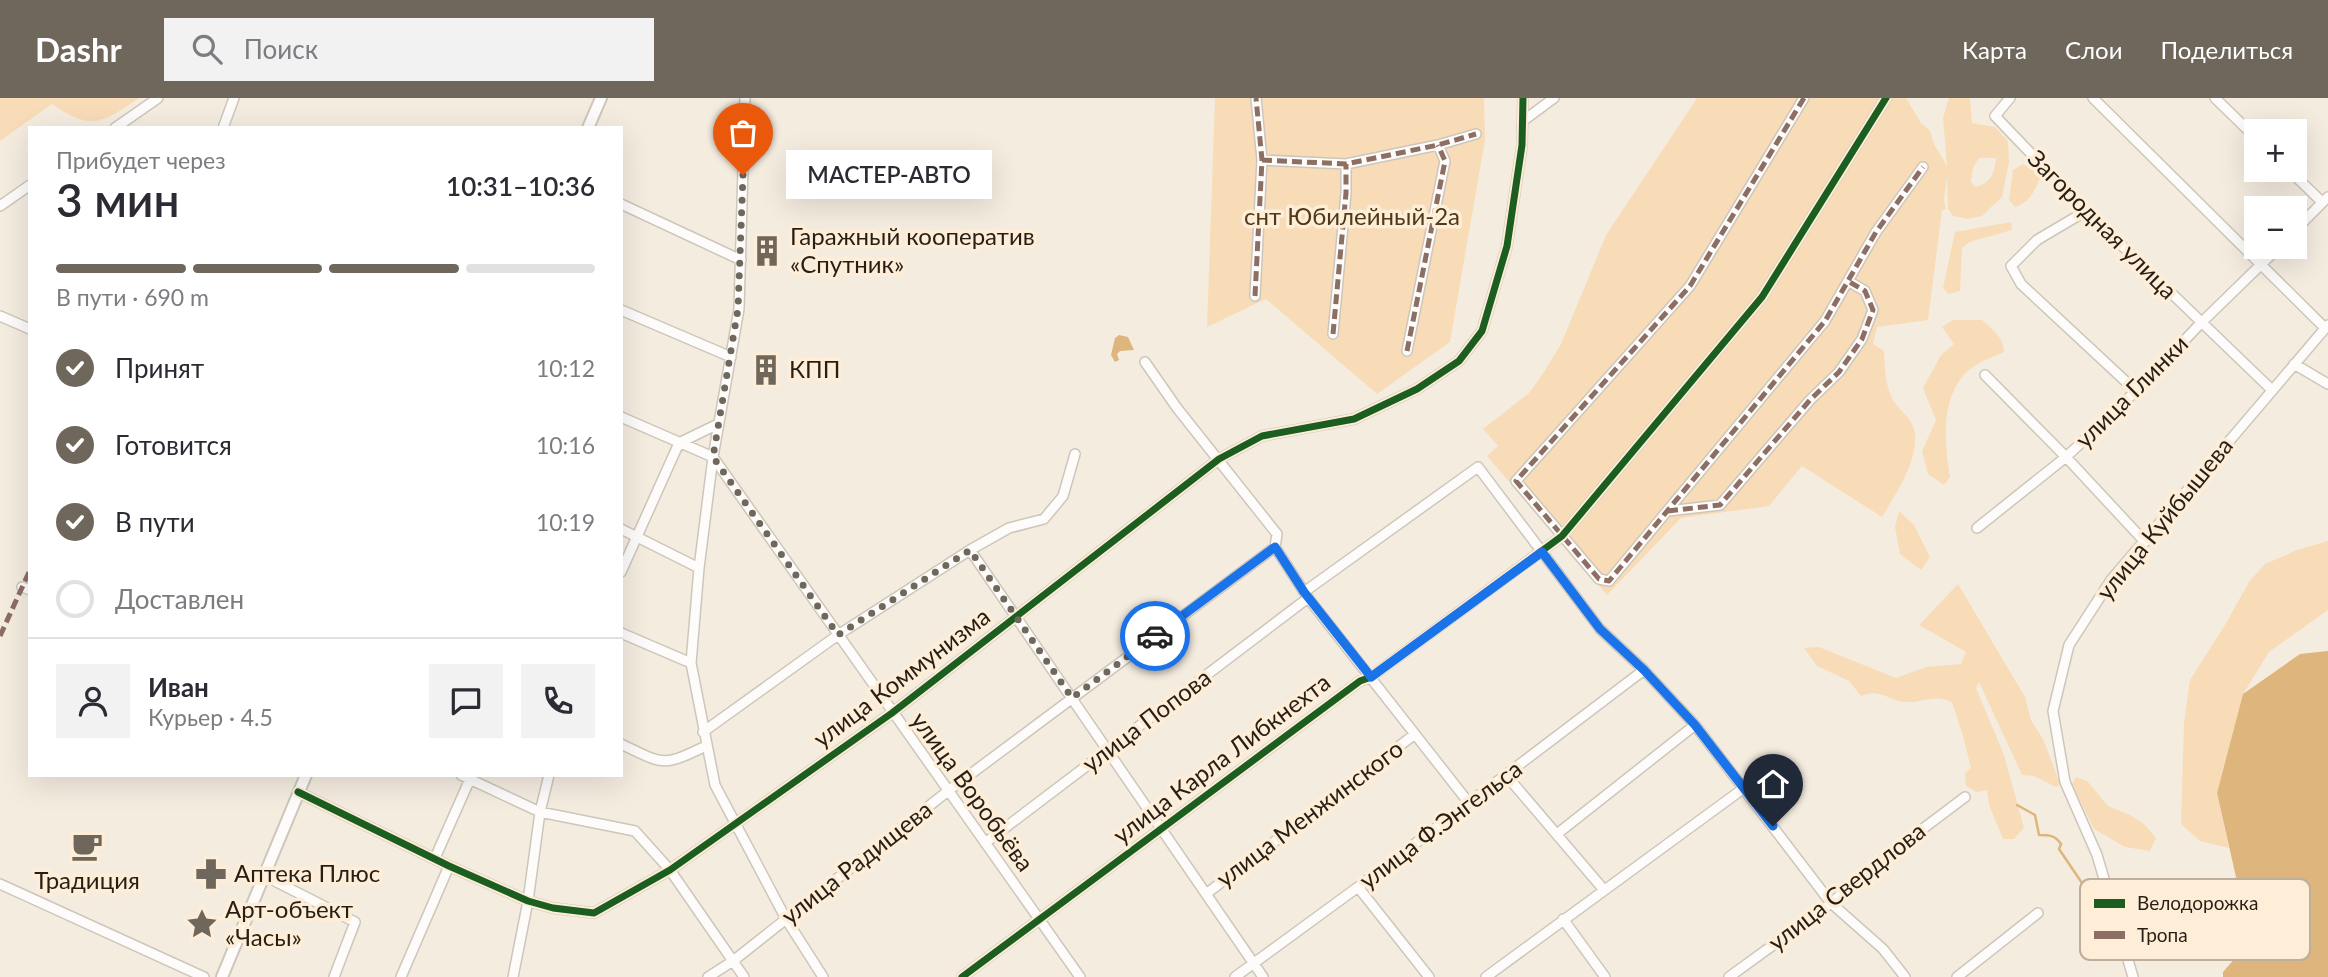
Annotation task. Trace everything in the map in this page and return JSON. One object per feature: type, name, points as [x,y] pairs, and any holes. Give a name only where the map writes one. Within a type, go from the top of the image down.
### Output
[{"type":"street","points":[[118,126],[158,98]]},
{"type":"street","points":[[224,126],[234,98]]},
{"type":"street","points":[[589,126],[601,98]]},
{"type":"street","points":[[746,98],[738,309],[713,457],[699,568],[691,663],[715,785],[786,919],[823,977]]},
{"type":"street","points":[[1255,296],[1262,160],[1256,98]]},
{"type":"street","name":"улица Коммунизма","points":[[298,792],[449,866],[528,901],[553,908],[594,913],[670,870],[892,713],[1219,459],[1262,436],[1354,419],[1417,388],[1459,361],[1482,331],[1507,246],[1522,145],[1523,98]]},
{"type":"street","points":[[1523,121],[1554,98]]},
{"type":"street","points":[[1804,98],[1690,286],[1516,481],[1599,579],[1609,581],[1825,321],[1876,232],[1923,167]]},
{"type":"street","name":"улица Карла Либкнехта","points":[[962,977],[1360,681],[1371,677],[1562,536],[1762,297],[1886,98]]},
{"type":"street","name":"Загородная улица","points":[[2010,98],[1995,116],[2086,211],[2272,390]]},
{"type":"street","points":[[2093,98],[2327,327]]},
{"type":"street","points":[[2215,98],[2244,126]]},
{"type":"street","points":[[1262,160],[1346,164],[1438,145],[1476,134]]},
{"type":"street","points":[[1407,351],[1445,161],[1438,145]]},
{"type":"street","points":[[1333,334],[1346,193],[1346,164]]},
{"type":"street","points":[[2303,182],[2325,200],[2307,218]]},
{"type":"street","points":[[0,206],[28,186]]},
{"type":"street","points":[[623,205],[741,260]]},
{"type":"street","points":[[2086,211],[2038,240],[2011,266],[2021,284],[2136,391]]},
{"type":"street","name":"улица Глинки","points":[[1977,528],[2066,457],[2136,391],[2267,259]]},
{"type":"street","points":[[1668,511],[1720,505],[1810,400],[1839,372],[1862,339],[1873,310],[1864,291],[1848,281]]},
{"type":"street","points":[[623,311],[732,357]]},
{"type":"street","points":[[0,316],[28,328]]},
{"type":"street","name":"улица Куйбышева","points":[[2103,879],[2065,782],[2053,711],[2069,645],[2111,580],[2327,327]]},
{"type":"street","points":[[1145,362],[1177,408],[1277,534],[1275,547],[1306,595],[1469,803]]},
{"type":"street","points":[[2294,364],[2328,384]]},
{"type":"street","points":[[1985,375],[2145,541]]},
{"type":"street","points":[[623,418],[713,457]]},
{"type":"street","points":[[623,568],[679,443],[718,424]]},
{"type":"street","points":[[703,732],[838,635],[970,550],[1009,528],[1041,521],[1047,517],[1063,496],[1075,454]]},
{"type":"street","name":"улица Воробьёва","points":[[713,457],[1080,977]]},
{"type":"street","name":"улица Попова","points":[[985,843],[1108,751],[1306,595],[1478,467],[1542,552]]},
{"type":"street","points":[[623,530],[699,568]]},
{"type":"street","name":"улица Радищева","points":[[708,977],[733,961],[948,792],[1275,547]]},
{"type":"street","points":[[970,550],[1263,977]]},
{"type":"street","points":[[1542,552],[1600,629],[1644,670],[1695,725],[1831,903],[1883,949],[1905,977]]},
{"type":"street","points":[[623,634],[691,663]]},
{"type":"street","name":"улица Ф.Энгельса","points":[[1235,977],[1359,887],[1644,670]]},
{"type":"street","points":[[1557,834],[1695,725]]},
{"type":"street","name":"улица Менжинского","points":[[1206,894],[1415,734]]},
{"type":"street","points":[[623,745],[665,762],[675,761],[706,746]]},
{"type":"street","points":[[1506,775],[1604,890]]},
{"type":"street","points":[[222,977],[305,777]]},
{"type":"street","points":[[435,858],[465,777],[540,812],[635,831],[670,870],[744,977]]},
{"type":"street","points":[[513,977],[528,901],[540,812],[549,777]]},
{"type":"street","points":[[1486,977],[1744,788]]},
{"type":"street","name":"улица Свердлова","points":[[1729,977],[1831,903],[1965,797]]},
{"type":"street","points":[[401,977],[449,866]]},
{"type":"street","points":[[263,875],[355,922],[334,977]]},
{"type":"street","points":[[0,884],[204,977]]},
{"type":"street","points":[[1359,887],[1429,977]]},
{"type":"street","points":[[1957,977],[2038,913]]},
{"type":"street","points":[[1563,919],[1605,977]]},
{"type":"street","name":"улица Куйбышева","points":[[2128,960],[2133,977]]},
{"type":"green space","points":[[0,98],[139,98],[115,114],[96,121],[77,118],[52,104],[0,141]]},
{"type":"green space","name":"снт Юбилейный-2а","points":[[1215,98],[1484,98],[1485,140],[1450,342],[1377,394],[1266,299],[1207,327]]},
{"type":"green space","points":[[1697,98],[1906,98],[1921,123],[1930,131],[1947,166],[1943,118],[1949,98],[1970,98],[1972,123],[1995,127],[2008,141],[2009,162],[2002,197],[1982,216],[1967,219],[1953,216],[1948,209],[1947,175],[1944,200],[1946,209],[1942,210],[1928,320],[1877,327],[1873,344],[1884,351],[1890,395],[1911,422],[1915,437],[1911,461],[1882,517],[1802,466],[1769,506],[1681,518],[1607,595],[1487,456],[1498,446],[1483,429],[1529,393],[1544,372],[1561,344],[1606,235]],"holes":[[[1979,158],[1996,158],[1991,177],[1986,183],[1976,187],[1971,182],[1973,168]]]},
{"type":"green space","points":[[2023,164],[2041,176],[2029,199],[2015,207],[2009,200],[2013,170]]},
{"type":"green space","points":[[2011,222],[2012,230],[1970,242],[1962,248],[1960,291],[1949,294],[1943,288],[1955,232]]},
{"type":"green space","points":[[1953,320],[1982,320],[2000,338],[2004,352],[1970,369],[1953,392],[1946,434],[1950,477],[1944,485],[1928,474],[1922,451],[1936,420],[1923,388],[1941,355],[1954,344],[1942,327]]},
{"type":"green space","points":[[1899,511],[1914,525],[1930,557],[1921,570],[1900,554],[1895,527]]},
{"type":"green space","points":[[2328,541],[2328,610],[2269,652],[2243,694],[2217,793],[2229,848],[2200,841],[2181,824],[2184,723],[2190,680],[2249,582],[2265,564],[2297,550]]},
{"type":"green space","points":[[1958,584],[2025,697],[2031,720],[2043,739],[2060,784],[2056,787],[2034,776],[2022,775],[1979,682],[1976,688],[2004,755],[2024,828],[2014,839],[2003,839],[1989,805],[1987,790],[1977,792],[1966,786],[1965,773],[1971,768],[1952,702],[1935,698],[1902,702],[1875,693],[1861,696],[1849,681],[1817,666],[1804,648],[1819,647],[1896,678],[1926,667],[1961,664],[1966,652],[1919,625]]},
{"type":"green space","points":[[2076,777],[2087,781],[2108,806],[2145,825],[2156,838],[2150,851],[2125,847],[2094,829],[2072,784]]},
{"type":"shaded area","points":[[1119,335],[1128,337],[1134,350],[1120,351],[1117,354],[1119,360],[1115,362],[1111,355],[1115,338]]},
{"type":"shaded area","points":[[2328,651],[2328,977],[2223,977],[2223,972],[2233,960],[2310,960],[2310,879],[2236,879],[2217,793],[2243,694],[2300,654]]},
{"type":"waterway","points":[[2017,805],[2035,815],[2039,835],[2052,836],[2059,841],[2059,849],[2080,880]]},
{"type":"marked path","points":[[1255,296],[1262,160],[1256,98]]},
{"type":"marked path","points":[[1804,98],[1690,286],[1516,481],[1599,579],[1609,581],[1825,321],[1876,232],[1923,167]]},
{"type":"marked path","points":[[1262,160],[1346,164],[1438,145],[1476,134]]},
{"type":"marked path","points":[[1407,351],[1445,161],[1438,145]]},
{"type":"marked path","points":[[1333,334],[1346,193],[1346,164]]},
{"type":"marked path","points":[[1668,511],[1720,505],[1810,400],[1839,372],[1862,339],[1873,310],[1865,291],[1848,281]]},
{"type":"marked path","points":[[0,636],[28,574]]},
{"type":"cycle path","points":[[298,792],[449,866],[528,901],[553,908],[594,913],[670,870],[892,713],[1219,459],[1262,436],[1354,419],[1417,389],[1459,361],[1482,331],[1507,246],[1522,145],[1523,98]]},
{"type":"cycle path","points":[[962,977],[1360,681],[1371,677],[1562,536],[1762,297],[1886,98]]},
{"type":"way so far","points":[[743,175],[741,284],[732,357],[713,457],[838,635],[970,550],[1072,698],[1155,636]]},
{"type":"place","name":"МАСТЕР-АВТО","points":[[743,175]]},
{"type":"place","name":"Гаражный кооператив «Спутник»","points":[[767,251]]},
{"type":"place","name":"КПП","points":[[766,370]]},
{"type":"place","name":"Традиция","points":[[87,846]]},
{"type":"place","name":"Аптека Плюс","points":[[211,874]]},
{"type":"place","name":"Арт-объект «Часы»","points":[[202,924]]},
{"type":"route","points":[[1155,636],[1275,547],[1304,592],[1371,677],[1542,552],[1600,629],[1644,670],[1695,725],[1773,826]]}]
